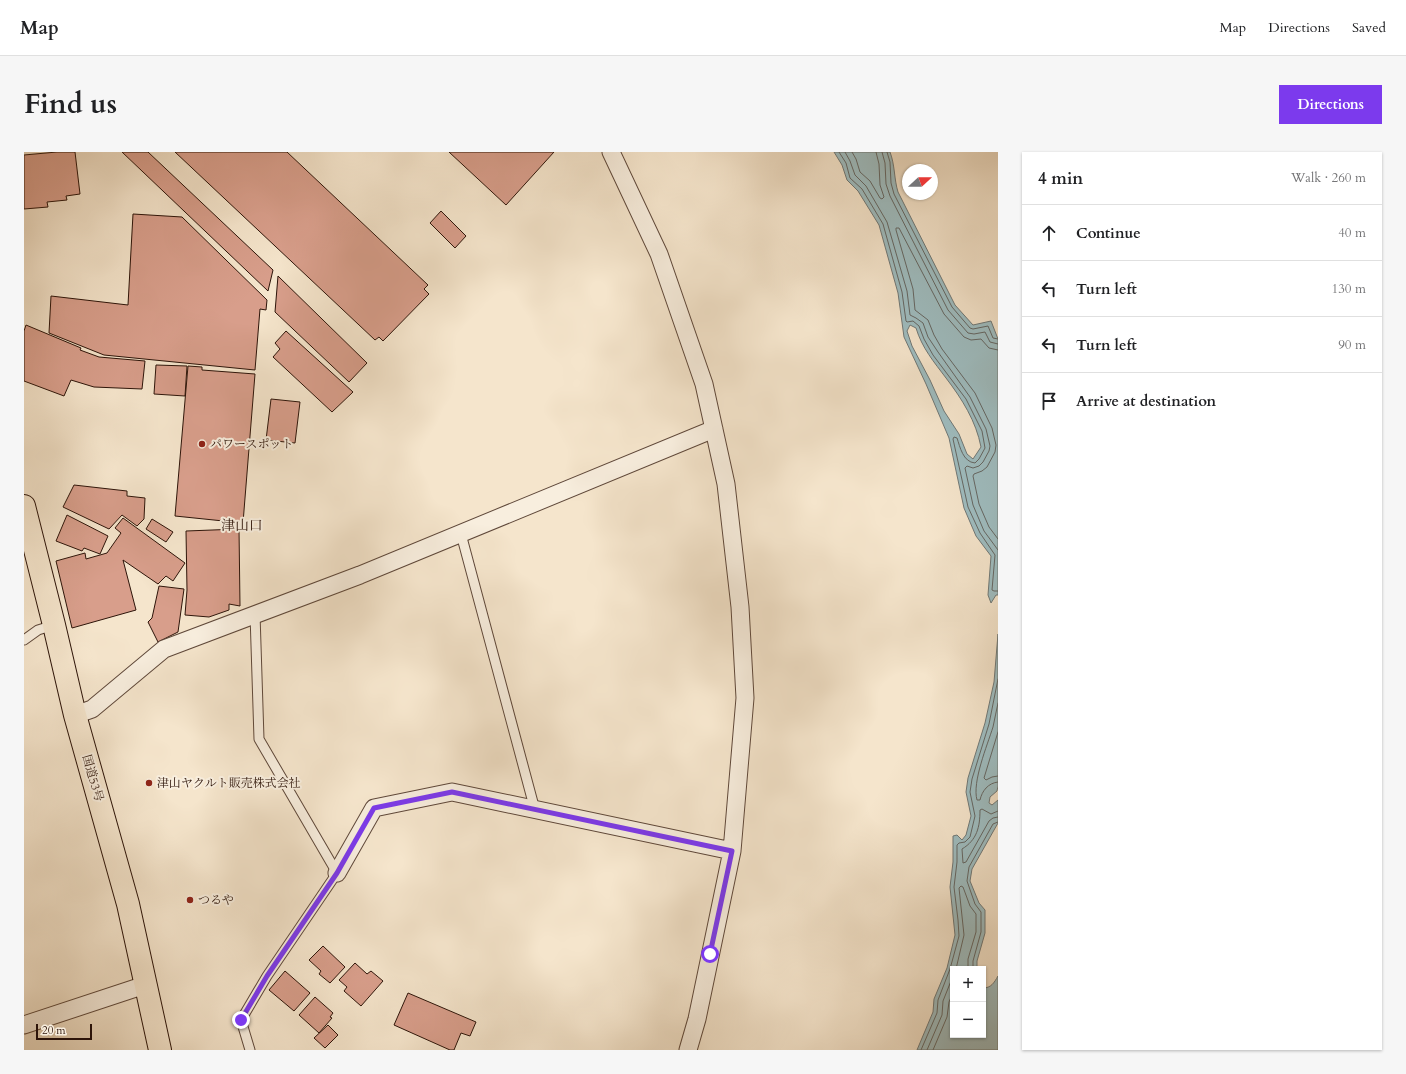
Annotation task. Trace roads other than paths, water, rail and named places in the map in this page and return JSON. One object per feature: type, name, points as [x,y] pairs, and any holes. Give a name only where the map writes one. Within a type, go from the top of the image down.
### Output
[{"type":"highway","name":"国道53号","points":[[24,506],[75,715],[128,904],[160,1050]]},
{"type":"street","points":[[611,152],[659,254],[704,384],[726,484],[740,607],[745,698],[732,851],[688,1050]]},
{"type":"street","points":[[75,715],[92,709],[164,649],[360,575],[714,429]]},
{"type":"street","points":[[337,873],[374,808],[452,792],[732,851]]},
{"type":"street","points":[[24,1025],[145,985]]},
{"type":"lane","points":[[461,534],[536,810]]},
{"type":"lane","points":[[250,1050],[241,1020],[267,976],[337,873],[259,739],[255,614]]},
{"type":"lane","points":[[24,640],[38,630],[54,625]]},
{"type":"water","points":[[834,152],[890,152],[898,192],[955,305],[973,325],[991,321],[998,339],[998,595],[996,595],[991,603],[988,595],[991,556],[976,536],[964,508],[949,438],[904,337],[898,293],[879,225],[858,191],[847,180],[842,165]],"holes":[[[910,325],[916,328],[925,348],[958,394],[976,428],[981,447],[973,459],[967,454],[959,434],[944,411],[912,346],[907,331]]]},
{"type":"water","points":[[998,634],[998,786],[997,791],[990,797],[989,803],[992,805],[998,800],[998,823],[972,869],[970,881],[979,903],[985,910],[985,933],[977,966],[950,966],[950,1038],[986,1038],[986,987],[992,985],[998,976],[998,1050],[917,1050],[933,1012],[934,999],[947,968],[955,935],[950,887],[953,862],[953,836],[957,835],[962,840],[966,835],[971,816],[966,792],[968,778],[985,723],[994,682]]},
{"type":"place","name":"パワースポット","points":[[202,444]]},
{"type":"place","name":"津山ヤクルト販売株式会社","points":[[149,783]]},
{"type":"place","name":"つるや","points":[[190,900]]},
{"type":"district","name":"津山口","points":[[242,525]]}]
